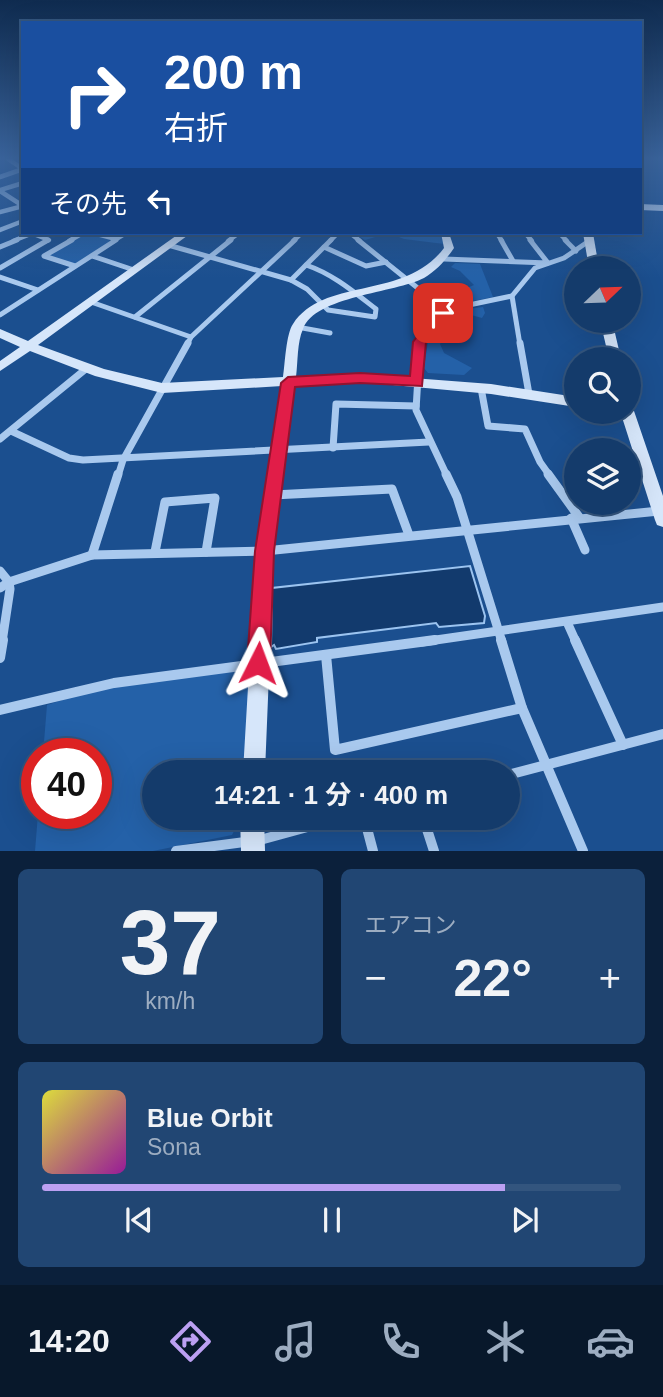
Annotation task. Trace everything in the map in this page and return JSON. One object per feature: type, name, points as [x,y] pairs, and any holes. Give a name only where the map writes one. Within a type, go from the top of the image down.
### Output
[{"type":"street","points":[[0,212],[21,207]]},
{"type":"street","points":[[642,207],[663,208]]},
{"type":"street","points":[[0,230],[21,222]]},
{"type":"street","points":[[0,247],[27,235]]},
{"type":"street","points":[[0,268],[49,240],[37,235]]},
{"type":"street","points":[[75,266],[44,256],[79,235]]},
{"type":"street","points":[[101,235],[116,239]]},
{"type":"street","points":[[0,315],[122,235]]},
{"type":"street","points":[[0,367],[183,235]]},
{"type":"street","points":[[135,317],[236,235]]},
{"type":"street","points":[[92,555],[123,460],[191,337],[300,235]]},
{"type":"street","points":[[291,280],[336,235]]},
{"type":"street","points":[[352,235],[445,310]]},
{"type":"street","points":[[254,760],[265,551],[297,327],[312,309],[428,272],[444,258],[449,248],[446,235]]},
{"type":"street","points":[[499,235],[513,261]]},
{"type":"street","points":[[527,235],[548,263]]},
{"type":"street","points":[[561,235],[576,250]]},
{"type":"street","points":[[583,851],[522,708],[457,497],[429,442],[416,406],[416,382],[420,342],[445,310],[512,296],[536,268],[576,250],[589,237]]},
{"type":"street","points":[[589,237],[592,256]]},
{"type":"street","points":[[168,245],[291,280],[307,289],[328,310],[374,317],[376,309],[331,274],[306,265]]},
{"type":"street","points":[[324,247],[366,266],[386,262]]},
{"type":"street","points":[[92,256],[134,270]]},
{"type":"street","points":[[444,258],[548,263]]},
{"type":"street","points":[[0,277],[38,290]]},
{"type":"street","points":[[512,296],[529,394]]},
{"type":"street","points":[[91,302],[191,337]]},
{"type":"street","points":[[297,327],[330,333]]},
{"type":"street","points":[[0,333],[87,368],[131,382],[162,388],[360,378],[481,388],[564,400]]},
{"type":"street","points":[[0,439],[87,368]]},
{"type":"street","points":[[481,388],[488,426],[525,429],[540,462],[575,518],[585,550]]},
{"type":"street","points":[[333,448],[336,404],[416,406]]},
{"type":"street","points":[[4,585],[92,555],[265,551],[575,518],[661,516],[631,424]]},
{"type":"street","points":[[11,431],[69,458],[83,460],[429,442]]},
{"type":"street","points":[[273,495],[392,489],[408,535]]},
{"type":"street","points":[[155,552],[165,502],[215,498],[206,552]]},
{"type":"street","points":[[0,571],[4,585],[0,657]]},
{"type":"street","points":[[0,710],[114,683],[498,632],[663,607]]},
{"type":"street","points":[[567,622],[623,745]]},
{"type":"street","points":[[326,655],[335,750],[522,708]]},
{"type":"street","points":[[520,772],[663,734]]},
{"type":"street","points":[[176,851],[281,830]]},
{"type":"street","points":[[367,830],[373,851]]},
{"type":"street","points":[[427,830],[434,851]]},
{"type":"shaded area","points":[[81,235],[92,235],[109,239],[110,242],[73,265],[45,257]]},
{"type":"shaded area","points":[[356,235],[382,235],[365,240]]},
{"type":"shaded area","points":[[394,235],[442,235],[444,244],[404,239]]},
{"type":"shaded area","points":[[455,263],[480,264],[493,297],[449,306],[444,301],[446,297],[474,285],[460,271],[451,267]]},
{"type":"shaded area","points":[[483,307],[485,313],[482,318],[460,312],[452,314],[451,327],[440,344],[444,353],[472,368],[464,375],[428,373],[424,368],[429,335],[450,311]]},
{"type":"shaded area","points":[[470,566],[485,616],[484,623],[439,627],[436,623],[317,638],[317,642],[276,649],[274,645],[271,647],[272,588]]},
{"type":"shaded area","points":[[253,664],[245,760],[142,760],[142,830],[234,830],[232,835],[153,851],[35,851],[37,829],[112,829],[112,738],[44,738],[47,705],[114,683]]},
{"type":"route","points":[[258,663],[265,551],[288,383],[360,378],[416,382],[420,342],[425,332],[443,313]]}]
